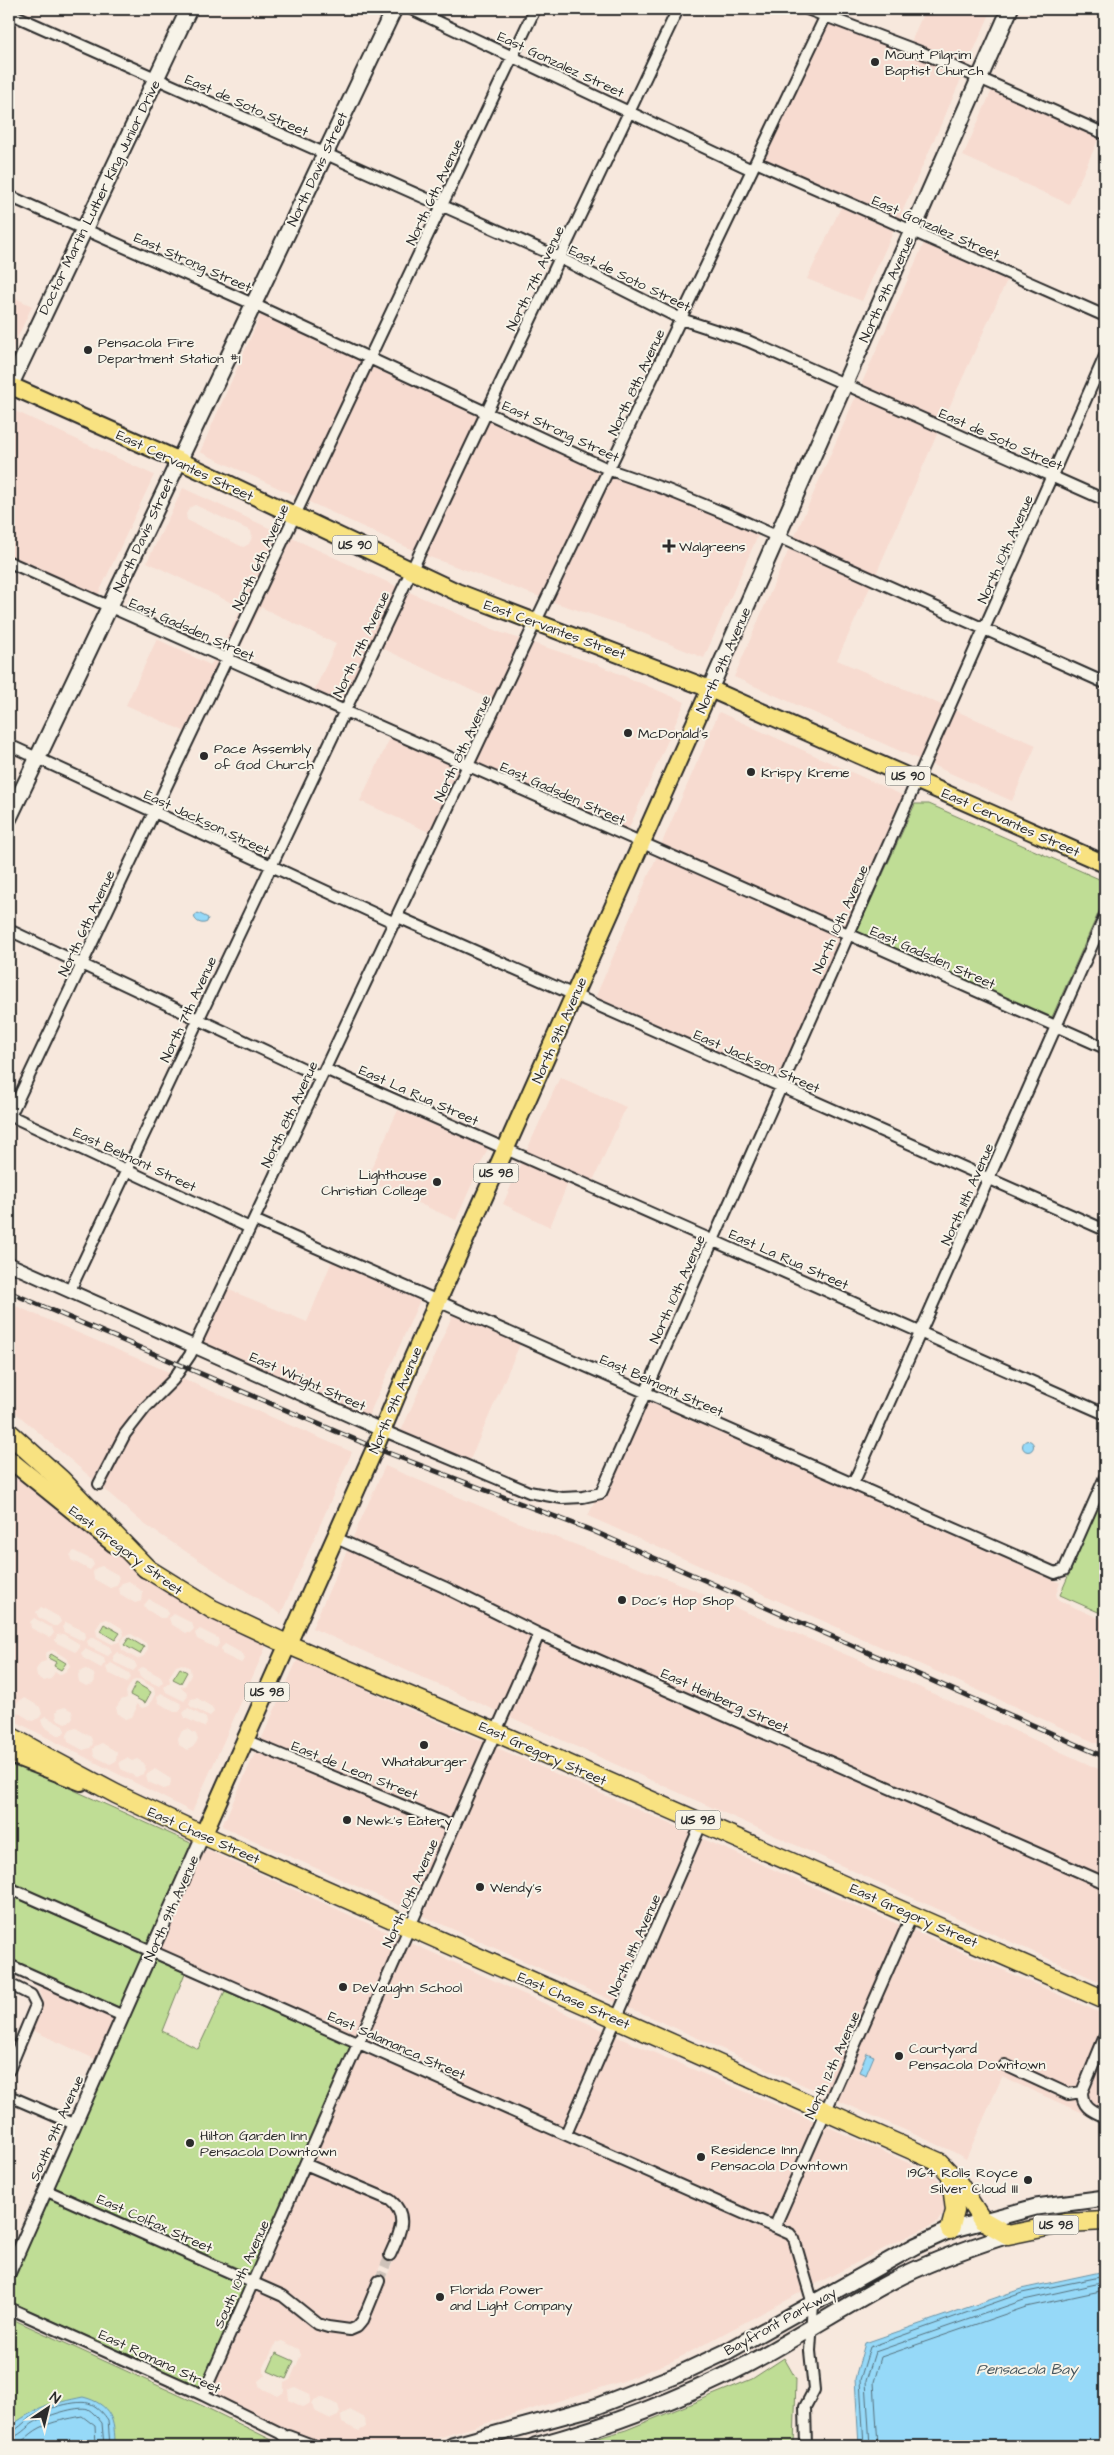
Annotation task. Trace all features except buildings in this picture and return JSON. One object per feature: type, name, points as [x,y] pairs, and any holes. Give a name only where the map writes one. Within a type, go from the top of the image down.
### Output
[{"type":"highway","points":[[9,1433],[61,1480],[146,1568]]},
{"type":"highway","name":"East Gregory Street","points":[[146,1568],[196,1601],[289,1645],[702,1822],[1105,2000]]},
{"type":"highway","points":[[9,1737],[41,1754]]},
{"type":"highway","name":"East Chase Street","points":[[41,1754],[116,1794],[203,1835],[939,2162],[950,2171],[982,2220],[1008,2235]]},
{"type":"highway","points":[[950,2171],[955,2211],[950,2230]]},
{"type":"highway","name":"Bayfront Parkway","points":[[1008,2235],[1066,2223],[1105,2221]]},
{"type":"main road","name":"Doctor Martin Luther King Junior Drive","points":[[9,386],[189,9]]},
{"type":"main road","name":"North Davis Street","points":[[9,818],[394,9]]},
{"type":"main road","name":"North 9th Avenue","points":[[203,1835],[336,1538],[412,1357],[439,1301],[778,537],[1010,9]]},
{"type":"main road","name":"East Cervantes Street","points":[[9,386],[178,460],[457,592],[710,689],[1105,864]]},
{"type":"main road","name":"East Gregory Street","points":[[9,1459],[146,1568]]},
{"type":"main road","name":"East Chase Street","points":[[9,1754],[116,1794]]},
{"type":"main road","name":"Bayfront Parkway","points":[[452,2446],[571,2414],[634,2393],[677,2375],[813,2304],[915,2246],[950,2230],[1036,2207],[1105,2198]]},
{"type":"main road","name":"Bayfront Parkway","points":[[535,2446],[628,2418],[696,2389],[744,2366],[918,2268],[1008,2235]]},
{"type":"street","name":"East Gonzalez Street","points":[[411,9],[630,112],[754,166],[912,231],[1105,316]]},
{"type":"street","name":"North 6th Avenue","points":[[9,1116],[535,9]]},
{"type":"street","name":"North 7th Avenue","points":[[70,1290],[678,9]]},
{"type":"street","points":[[808,9],[828,13],[1105,134]]},
{"type":"street","name":"East de Soto Street","points":[[9,13],[560,258],[681,319],[748,342],[1105,500]]},
{"type":"street","name":"North 8th Avenue","points":[[99,1484],[125,1434],[142,1411],[173,1380],[194,1346],[536,621],[828,13]]},
{"type":"street","name":"East Strong Street","points":[[9,196],[253,304],[610,470],[665,489],[778,537],[1105,683]]},
{"type":"street","name":"North 10th Avenue","points":[[601,1493],[1105,356]]},
{"type":"street","name":"East Gadsden Street","points":[[9,562],[1105,1048]]},
{"type":"street","name":"East Jackson Street","points":[[9,745],[270,867],[574,995],[1105,1230]]},
{"type":"street","name":"North 11th Avenue","points":[[853,1484],[1105,916]]},
{"type":"street","name":"East La Rua Street","points":[[9,930],[198,1020],[506,1149],[1105,1414]]},
{"type":"street","name":"East Belmont Street","points":[[9,1116],[252,1224],[439,1301],[1055,1574],[1064,1570],[1105,1477]]},
{"type":"street","name":"East Wright Street","points":[[9,1264],[382,1430],[529,1492],[562,1498],[583,1497],[601,1493]]},
{"type":"street","name":"East Heinberg Street","points":[[336,1538],[444,1586],[539,1634],[1105,1884]]},
{"type":"street","name":"North 10th Avenue","points":[[305,2164],[539,1634]]},
{"type":"street","name":"East de Leon Street","points":[[245,1740],[454,1827]]},
{"type":"street","name":"North 11th Avenue","points":[[566,2134],[702,1822]]},
{"type":"street","name":"North 9th Avenue","points":[[107,2051],[203,1835]]},
{"type":"street","name":"East Salamanca Street","points":[[9,1888],[790,2234],[794,2239],[813,2304],[810,2351],[814,2390],[805,2407],[806,2446]]},
{"type":"street","name":"North 12th Avenue","points":[[775,2226],[912,1914]]},
{"type":"street","points":[[9,1965],[123,2016]]},
{"type":"street","points":[[9,1984],[31,1994],[36,2000],[36,2009],[9,2070]]},
{"type":"street","points":[[1105,2036],[1082,2092],[1082,2098],[1088,2109],[1105,2117]]},
{"type":"street","name":"South 9th Avenue","points":[[9,2272],[107,2051]]},
{"type":"street","points":[[1005,2065],[1068,2094],[1082,2092]]},
{"type":"street","points":[[9,2096],[74,2124]]},
{"type":"street","points":[[305,2164],[390,2200],[396,2205],[402,2218],[401,2230],[390,2255]]},
{"type":"street","name":"South 10th Avenue","points":[[203,2395],[305,2164]]},
{"type":"street","name":"East Colfax Street","points":[[45,2190],[253,2282],[293,2302],[318,2324],[340,2330],[350,2330],[363,2320],[379,2280]]},
{"type":"street","name":"East Romana Street","points":[[9,2308],[203,2395],[280,2433],[295,2446]]},
{"type":"street","points":[[571,2414],[576,2435]]},
{"type":"street","points":[[280,2433],[315,2446]]},
{"type":"shaded area","points":[[925,9],[992,9],[967,66],[911,42]]},
{"type":"shaded area","points":[[828,24],[921,59],[962,77],[899,219],[764,159]]},
{"type":"shaded area","points":[[992,90],[1099,138],[1069,204],[963,156]]},
{"type":"shaded area","points":[[841,207],[894,230],[862,301],[807,279]]},
{"type":"shaded area","points":[[924,243],[1007,280],[943,421],[861,385]]},
{"type":"shaded area","points":[[9,295],[32,306],[9,356]]},
{"type":"shaded area","points":[[261,314],[362,361],[298,497],[200,452]]},
{"type":"shaded area","points":[[372,366],[479,416],[415,551],[307,501]]},
{"type":"shaded area","points":[[856,396],[938,432],[876,574],[794,538]]},
{"type":"shaded area","points":[[15,411],[154,475],[98,595],[9,556],[9,425]]},
{"type":"shaded area","points":[[488,420],[602,473],[543,598],[424,555]]},
{"type":"shaded area","points":[[612,477],[663,494],[758,535],[704,658],[623,625],[553,602]]},
{"type":"shaded area","points":[[183,488],[280,533],[224,651],[220,649],[242,608],[147,562]],"holes":[[[195,505],[251,531],[252,537],[249,544],[243,547],[187,520],[186,514],[189,508]]]},
{"type":"shaded area","points":[[290,537],[398,587],[342,703],[314,691],[336,644],[261,607],[236,656],[234,656]]},
{"type":"shaded area","points":[[789,549],[871,585],[837,660],[944,706],[920,760],[734,677]]},
{"type":"shaded area","points":[[407,591],[499,632],[523,640],[494,701],[382,648],[352,708]]},
{"type":"shaded area","points":[[157,639],[210,665],[214,660],[219,662],[186,732],[126,705]]},
{"type":"shaded area","points":[[533,643],[596,664],[685,702],[628,830],[476,763]]},
{"type":"shaded area","points":[[954,710],[1036,745],[1012,801],[930,764]]},
{"type":"shaded area","points":[[719,712],[904,796],[846,927],[661,845]]},
{"type":"shaded area","points":[[390,738],[461,770],[431,833],[360,801]]},
{"type":"shaded area","points":[[657,856],[841,938],[779,1079],[595,998]]},
{"type":"shaded area","points":[[560,1077],[626,1107],[593,1181],[526,1152]]},
{"type":"shaded area","points":[[398,1110],[488,1148],[456,1220],[366,1180]]},
{"type":"shaded area","points":[[521,1163],[568,1183],[550,1227],[503,1204]]},
{"type":"shaded area","points":[[332,1261],[420,1300],[368,1417],[202,1343],[227,1289],[307,1322]]},
{"type":"shaded area","points":[[9,1303],[171,1373],[135,1411],[121,1430],[95,1481],[9,1407]]},
{"type":"shaded area","points":[[453,1314],[520,1344],[470,1460],[401,1431]]},
{"type":"shaded area","points":[[181,1378],[352,1452],[281,1614],[144,1524],[103,1488],[129,1437],[143,1418]]},
{"type":"shaded area","points":[[648,1401],[1060,1583],[1056,1594],[1058,1600],[1105,1621],[1105,1747],[588,1516],[595,1500],[604,1500],[607,1497],[607,1493]]},
{"type":"shaded area","points":[[385,1466],[539,1531],[670,1580],[868,1664],[1105,1772],[1105,1984],[508,1716],[547,1630],[537,1626],[499,1712],[312,1628]]},
{"type":"shaded area","points":[[9,1467],[142,1573],[268,1642],[192,1812],[9,1718],[9,1704],[13,1702],[12,1696],[9,1694]],"holes":[[[74,1551],[92,1560],[94,1565],[90,1570],[71,1560],[70,1555]],[[102,1566],[118,1575],[119,1581],[116,1586],[110,1588],[94,1579],[93,1572],[96,1568]],[[129,1581],[143,1592],[142,1601],[135,1603],[120,1594],[119,1587],[122,1583]],[[149,1599],[167,1609],[168,1614],[165,1618],[160,1618],[146,1609],[144,1605]],[[41,1607],[59,1617],[61,1622],[57,1626],[53,1626],[38,1617],[36,1612]],[[174,1614],[192,1623],[194,1629],[190,1633],[186,1633],[171,1624],[169,1618]],[[34,1618],[52,1628],[54,1633],[50,1638],[31,1628],[30,1622]],[[107,1619],[122,1628],[124,1635],[119,1642],[112,1644],[97,1636],[96,1629],[101,1621]],[[66,1622],[85,1632],[86,1637],[83,1641],[64,1632],[62,1627]],[[200,1629],[218,1638],[219,1644],[216,1648],[197,1639],[195,1633]],[[63,1634],[78,1643],[80,1648],[75,1652],[57,1643],[55,1640],[57,1635]],[[131,1634],[146,1643],[148,1649],[144,1656],[137,1659],[122,1650],[120,1643],[125,1636]],[[92,1637],[110,1647],[112,1652],[108,1656],[89,1647],[87,1641]],[[225,1644],[243,1654],[245,1659],[241,1663],[222,1654],[221,1648]],[[85,1649],[104,1658],[105,1663],[101,1668],[83,1658],[81,1653]],[[53,1650],[68,1659],[70,1666],[65,1672],[59,1675],[55,1672],[51,1679],[44,1681],[37,1677],[36,1670],[40,1663],[46,1661],[45,1655]],[[117,1652],[135,1662],[137,1667],[133,1671],[114,1662],[113,1656]],[[111,1663],[129,1673],[131,1678],[127,1682],[108,1673],[106,1667]],[[182,1664],[190,1668],[191,1675],[185,1686],[180,1687],[186,1691],[188,1696],[184,1701],[166,1692],[164,1687],[170,1682],[169,1677],[176,1666]],[[143,1667],[161,1677],[163,1682],[159,1686],[140,1677],[138,1671]],[[86,1669],[94,1674],[95,1680],[93,1684],[86,1686],[79,1682],[78,1675],[80,1671]],[[139,1679],[154,1688],[155,1694],[149,1706],[142,1708],[136,1704],[132,1717],[125,1719],[118,1714],[116,1708],[121,1700],[127,1698],[126,1692],[132,1681]],[[161,1693],[180,1703],[182,1707],[179,1712],[174,1712],[159,1703],[157,1697]],[[25,1698],[40,1707],[42,1714],[39,1718],[32,1721],[17,1712],[16,1705],[18,1701]],[[197,1698],[212,1707],[214,1712],[210,1716],[191,1707],[189,1704],[191,1699]],[[65,1707],[72,1711],[73,1718],[65,1723],[57,1719],[56,1712],[58,1709]],[[188,1708],[206,1718],[207,1723],[204,1727],[185,1718],[183,1713]],[[45,1716],[63,1726],[65,1731],[62,1735],[57,1735],[43,1726],[41,1720]],[[76,1728],[91,1737],[93,1744],[90,1748],[83,1750],[68,1742],[67,1735],[70,1730]],[[188,1729],[196,1734],[198,1740],[193,1747],[187,1750],[179,1745],[178,1738],[182,1731]],[[102,1743],[117,1752],[116,1761],[110,1764],[94,1756],[93,1749],[95,1746]],[[127,1758],[132,1761],[137,1759],[144,1763],[146,1770],[143,1774],[136,1777],[121,1769],[119,1762]],[[155,1769],[171,1779],[170,1787],[164,1789],[148,1782],[146,1775]]]},
{"type":"shaded area","points":[[299,1656],[372,1693],[485,1742],[451,1819],[261,1740]]},
{"type":"shaded area","points":[[495,1747],[691,1833],[618,2003],[421,1915]]},
{"type":"shaded area","points":[[256,1751],[446,1831],[412,1911],[222,1826]]},
{"type":"shaded area","points":[[701,1838],[902,1926],[828,2096],[628,2007]]},
{"type":"shaded area","points":[[203,1848],[400,1938],[356,2035],[159,1948]]},
{"type":"shaded area","points":[[912,1930],[1105,2015],[1105,2023],[1078,2087],[1070,2088],[1003,2058],[997,2068],[1065,2099],[1076,2099],[1084,2113],[1100,2121],[1002,2077],[966,2159],[950,2150],[837,2100]]},
{"type":"shaded area","points":[[409,1942],[605,2031],[564,2127],[366,2040]]},
{"type":"shaded area","points":[[41,1986],[116,2019],[97,2060],[32,2030],[43,2000],[40,1993],[38,1993]]},
{"type":"shaded area","points":[[615,2036],[816,2122],[773,2219],[574,2131]]},
{"type":"shaded area","points":[[1105,2050],[1105,2110],[1092,2104],[1087,2093]]},
{"type":"shaded area","points":[[361,2051],[781,2236],[789,2242],[803,2291],[675,2360],[623,2381],[412,2446],[330,2446],[260,2418],[210,2391],[255,2289],[290,2307],[314,2328],[327,2333],[339,2336],[352,2335],[361,2330],[368,2322],[406,2231],[406,2209],[393,2194],[313,2161]],"holes":[[[282,2341],[299,2349],[301,2355],[290,2380],[284,2383],[284,2392],[278,2396],[260,2388],[258,2381],[265,2375],[263,2369],[276,2343]],[[295,2387],[310,2394],[311,2400],[309,2404],[303,2407],[289,2400],[288,2390]],[[321,2397],[338,2405],[340,2412],[338,2416],[331,2419],[314,2411],[312,2404],[314,2400]],[[350,2410],[365,2418],[366,2427],[359,2431],[342,2423],[341,2416]]]},
{"type":"shaded area","points":[[826,2126],[935,2175],[943,2187],[945,2212],[935,2224],[814,2285],[798,2235],[793,2229],[783,2223]]},
{"type":"shaded area","points":[[308,2171],[387,2205],[395,2214],[396,2229],[358,2317],[350,2324],[341,2324],[321,2318],[296,2297],[260,2278]]},
{"type":"green space","points":[[915,804],[929,804],[1099,879],[1105,886],[1105,898],[1052,1017],[857,931]]},
{"type":"green space","points":[[1105,1491],[1105,1615],[1060,1595]]},
{"type":"green space","points":[[104,1624],[120,1633],[115,1640],[100,1631]]},
{"type":"green space","points":[[129,1638],[144,1647],[140,1654],[124,1645]]},
{"type":"green space","points":[[51,1654],[66,1663],[61,1670],[54,1666],[56,1662],[48,1658]]},
{"type":"green space","points":[[180,1668],[187,1672],[181,1683],[173,1679]]},
{"type":"green space","points":[[136,1683],[151,1692],[145,1703],[130,1695]]},
{"type":"green space","points":[[14,1763],[193,1844],[149,1944],[9,1882],[9,1774]]},
{"type":"green space","points":[[9,1895],[144,1955],[121,2008],[9,1959]]},
{"type":"green space","points":[[154,1959],[185,1973],[162,2031],[198,2049],[225,1991],[351,2046],[251,2274],[52,2186]]},
{"type":"green space","points":[[47,2197],[246,2285],[200,2387],[9,2301],[9,2286]]},
{"type":"green space","points":[[10,2318],[203,2406],[284,2446],[9,2446]]},
{"type":"green space","points":[[276,2353],[294,2361],[286,2379],[268,2371]]},
{"type":"green space","points":[[784,2358],[796,2379],[794,2446],[570,2446],[626,2430],[752,2379]]},
{"type":"water","points":[[198,913],[208,918],[207,922],[201,923],[196,920],[194,916]]},
{"type":"water","points":[[1028,1440],[1034,1446],[1028,1452],[1022,1446]]},
{"type":"water","points":[[867,2053],[874,2056],[866,2075],[859,2072]]},
{"type":"water","name":"Pensacola Bay","points":[[1105,2271],[1105,2446],[859,2446],[855,2379],[865,2343],[1021,2289]]},
{"type":"water","points":[[83,2397],[100,2404],[110,2414],[114,2428],[115,2446],[9,2446],[9,2428],[17,2421],[34,2411]]},
{"type":"tunnel","points":[[379,2281],[390,2255]]},
{"type":"railway","points":[[9,1292],[375,1448],[593,1531],[1105,1757]]},
{"type":"place","name":"Mount Pilgrim Baptist Church","points":[[875,62]]},
{"type":"place","name":"Pensacola Fire Department Station #1","points":[[88,350]]},
{"type":"place","name":"Walgreens","points":[[669,546]]},
{"type":"place","name":"McDonald's","points":[[628,733]]},
{"type":"place","name":"Pace Assembly of God Church","points":[[204,756]]},
{"type":"place","name":"Krispy Kreme","points":[[751,772]]},
{"type":"place","name":"Lighthouse Christian College","points":[[437,1182]]},
{"type":"place","name":"Doc's Hop Shop","points":[[622,1600]]},
{"type":"place","name":"Whataburger","points":[[424,1745]]},
{"type":"place","name":"Newk's Eatery","points":[[347,1820]]},
{"type":"place","name":"Wendy's","points":[[480,1887]]},
{"type":"place","name":"DeVaughn School","points":[[343,1987]]},
{"type":"place","name":"Courtyard Pensacola Downtown","points":[[899,2056]]},
{"type":"place","name":"Hilton Garden Inn Pensacola Downtown","points":[[190,2143]]},
{"type":"place","name":"Residence Inn Pensacola Downtown","points":[[701,2157]]},
{"type":"place","name":"1964 Rolls Royce Silver Cloud III","points":[[1028,2180]]},
{"type":"place","name":"Florida Power and Light Company","points":[[440,2297]]}]
